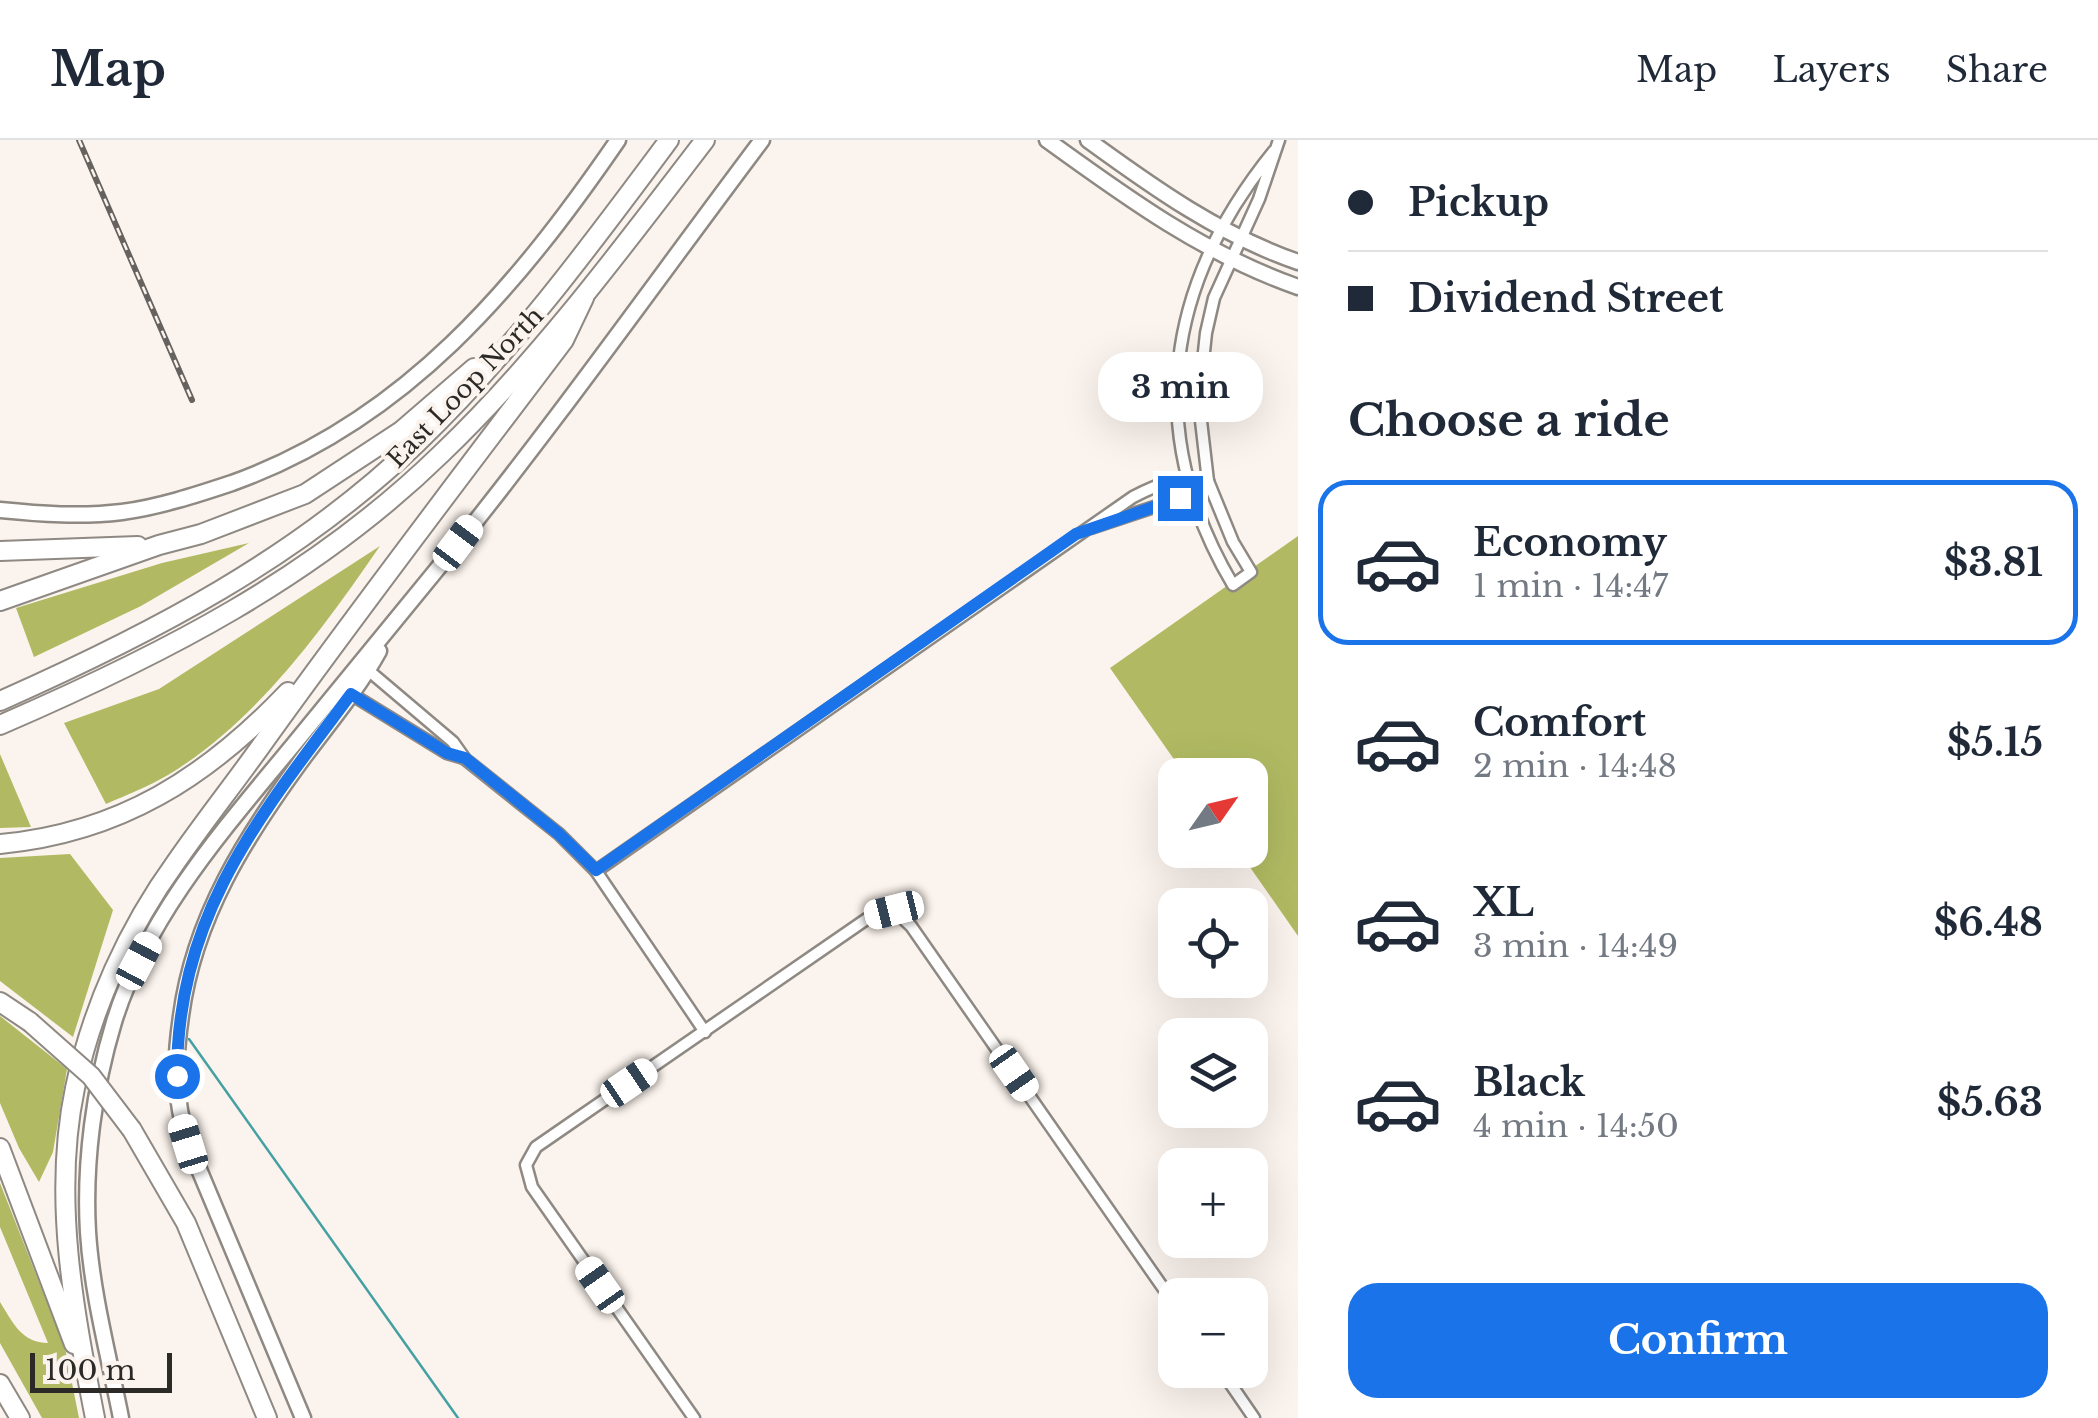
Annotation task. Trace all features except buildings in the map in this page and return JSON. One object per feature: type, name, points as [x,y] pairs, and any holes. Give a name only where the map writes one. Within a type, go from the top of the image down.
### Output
[{"type":"highway","name":"East Loop North","points":[[0,701],[150,632],[282,552],[360,493],[418,442],[528,321],[670,140]]},
{"type":"highway","name":"East Loop North","points":[[0,725],[106,680],[190,637],[340,540],[443,452],[584,298],[706,140]]},
{"type":"highway","points":[[94,1410],[67,1238],[65,1180],[75,1087],[98,1006],[128,942],[176,861],[564,340],[584,298]]},
{"type":"highway","points":[[0,601],[158,545],[201,534],[305,494],[401,431],[528,321]]},
{"type":"highway","points":[[0,551],[158,545]]},
{"type":"highway","points":[[0,844],[72,832],[112,819],[175,788],[222,756],[325,657]]},
{"type":"highway","points":[[0,1002],[30,1022],[91,1076],[132,1130],[186,1222],[267,1418]]},
{"type":"highway","points":[[0,1148],[94,1410]]},
{"type":"highway","points":[[0,1384],[20,1418]]},
{"type":"main road","points":[[0,510],[58,515],[148,508],[267,470],[338,433],[444,355],[488,309],[618,140]]},
{"type":"main road","points":[[121,1418],[88,1233],[89,1162],[107,1050],[138,964],[173,902],[213,844],[458,543],[762,140]]},
{"type":"main road","points":[[1048,140],[1135,204],[1212,250],[1298,287]]},
{"type":"main road","points":[[1088,140],[1221,229],[1298,262]]},
{"type":"main road","points":[[1100,178],[1114,160]]},
{"type":"main road","points":[[303,1418],[188,1144],[177,1106],[177,1045],[185,986],[215,894],[244,843],[368,670],[399,616]]},
{"type":"street","points":[[1276,145],[1259,199],[1214,298],[1201,380],[1208,481],[1233,542],[1251,572],[1233,585],[1190,495],[1177,411],[1177,366],[1182,329],[1195,286],[1221,229],[1276,145]]},
{"type":"street","points":[[596,870],[1133,496],[1187,476],[1208,481]]},
{"type":"street","points":[[1076,534],[1190,495],[1208,481]]},
{"type":"street","points":[[368,670],[596,870],[705,1032]]},
{"type":"street","points":[[351,694],[447,753],[465,758]]},
{"type":"street","points":[[410,730],[421,716]]},
{"type":"street","points":[[694,1418],[532,1187],[526,1166],[536,1146],[871,916],[894,910],[911,926],[1158,1280]]},
{"type":"street","points":[[1233,1388],[1254,1418]]},
{"type":"green space","points":[[1298,536],[1298,936],[1251,868],[1268,868],[1268,758],[1173,758],[1110,668]]},
{"type":"green space","points":[[249,543],[141,606],[34,657],[16,608],[162,563]]},
{"type":"green space","points":[[380,546],[286,672],[231,728],[168,775],[106,804],[64,723],[159,689]]},
{"type":"green space","points":[[0,754],[31,827],[0,828]]},
{"type":"green space","points":[[70,854],[113,910],[73,1037],[0,981],[0,858]]},
{"type":"green space","points":[[0,1016],[67,1069],[53,1152],[39,1182],[0,1103]]},
{"type":"green space","points":[[0,1183],[65,1348],[79,1418],[42,1418],[0,1343],[0,1302],[25,1336],[48,1343],[0,1227]]},
{"type":"waterway","points":[[189,1039],[458,1418]]},
{"type":"railway","points":[[79,140],[192,400]]},
{"type":"route","points":[[177,1076],[185,986],[215,894],[244,843],[351,694],[447,753],[465,758],[559,834],[596,870],[1076,534],[1180,498]]}]
